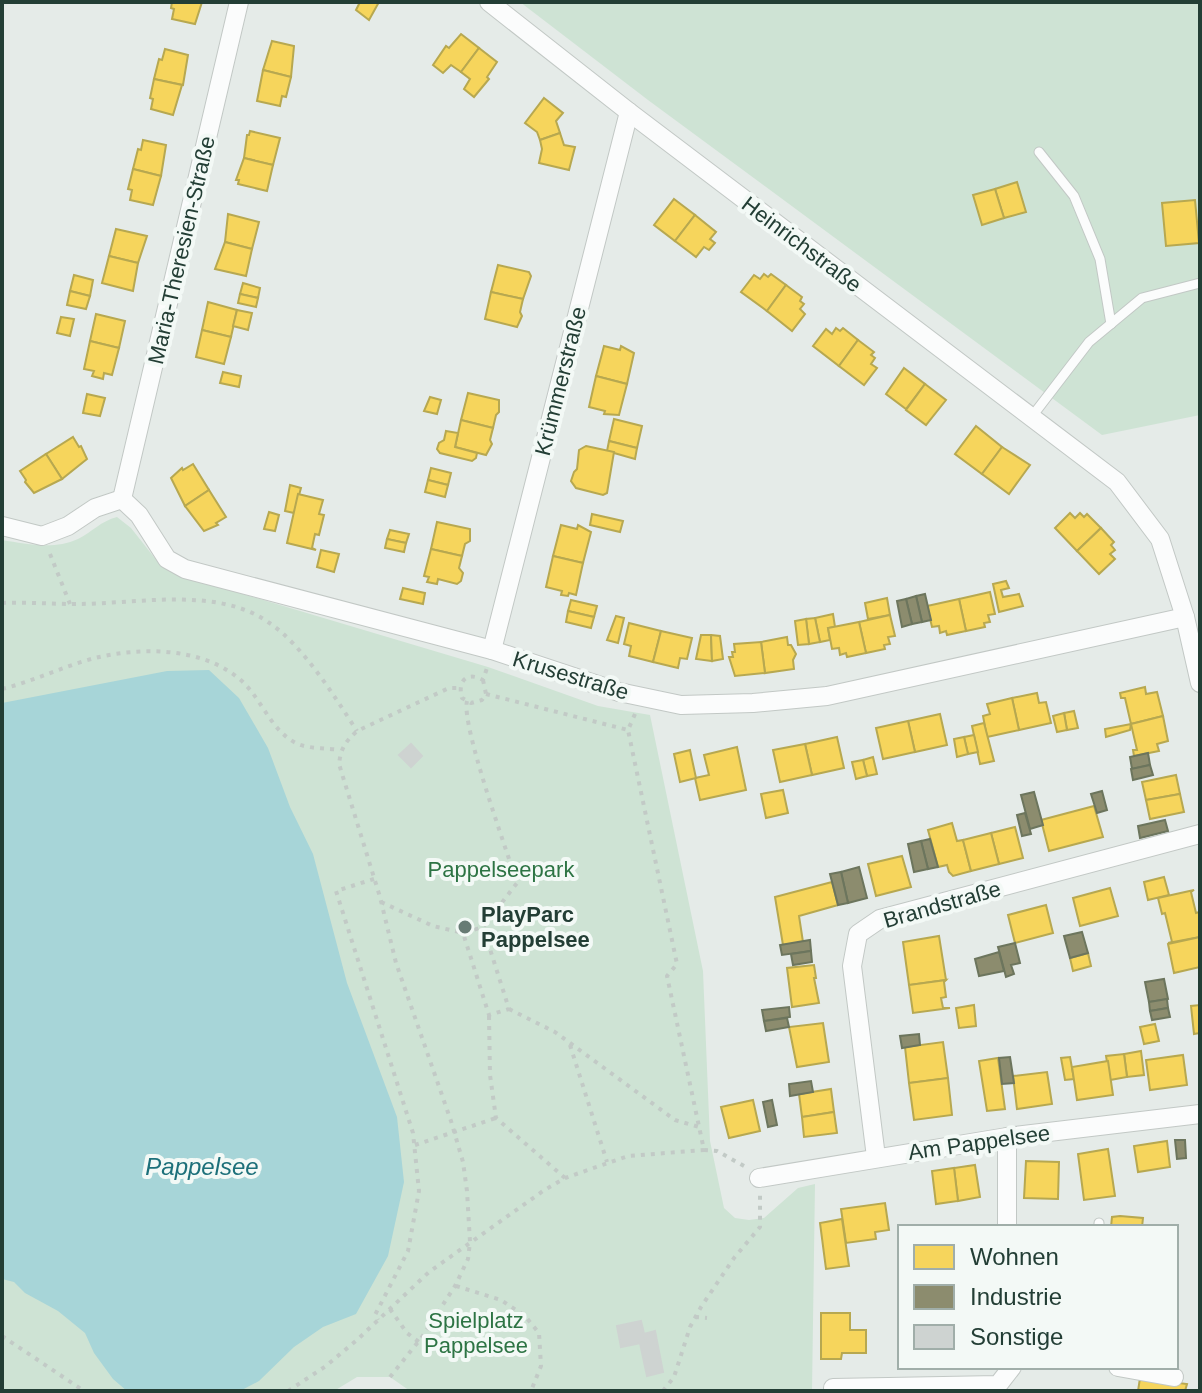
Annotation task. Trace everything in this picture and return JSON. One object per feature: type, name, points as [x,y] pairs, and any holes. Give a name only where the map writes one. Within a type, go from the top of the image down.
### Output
[{"type":"street","name":"Maria-Theresien-Straße","points":[[122,499],[239,2]]},
{"type":"street","name":"Heinrichstraße","points":[[489,2],[1030,419],[1117,482],[1160,539],[1185,617],[1200,683]]},
{"type":"street","name":"Krümmerstraße","points":[[492,650],[629,112]]},
{"type":"street","points":[[2,526],[42,536],[68,526],[95,508],[122,499]]},
{"type":"street","name":"Krusestraße","points":[[122,499],[139,515],[167,559],[185,569],[492,650],[619,692],[681,705],[753,703],[827,696],[1185,617]]},
{"type":"street","name":"Brandstraße","points":[[876,1157],[852,966],[858,934],[880,919],[1200,834]]},
{"type":"street","name":"Am Pappelsee","points":[[759,1178],[1007,1137],[1200,1114]]},
{"type":"street","points":[[1007,1137],[1007,1225]]},
{"type":"street","points":[[833,1388],[998,1385],[1010,1369]]},
{"type":"street","points":[[1129,1369],[1174,1377]]},
{"type":"lane","points":[[1039,152],[1074,196],[1100,259],[1111,324]]},
{"type":"lane","points":[[1030,419],[1089,342],[1142,298],[1200,283]]},
{"type":"path","points":[[42,536],[70,604]]},
{"type":"path","points":[[2,603],[198,600],[222,601],[246,608],[281,631],[334,695],[357,731]]},
{"type":"path","points":[[483,680],[468,676],[461,681],[459,688],[462,698],[471,703],[482,700],[486,694],[483,680],[492,650]]},
{"type":"path","points":[[2,689],[95,658],[155,653],[196,657],[238,677],[260,700],[272,723],[283,735],[300,745],[340,750]]},
{"type":"path","points":[[390,1377],[419,1342],[455,1286],[468,1259],[470,1242],[463,1162],[396,963],[339,764],[340,750],[357,731],[449,688],[459,688]]},
{"type":"path","points":[[486,694],[628,730]]},
{"type":"path","points":[[642,697],[628,730],[677,964],[667,976],[704,1150]]},
{"type":"path","points":[[381,902],[433,926],[463,933],[483,927],[517,883],[464,711],[467,701]]},
{"type":"path","points":[[374,879],[336,891],[413,1133],[419,1191],[408,1251],[375,1315],[378,1320]]},
{"type":"path","points":[[483,927],[509,1009]]},
{"type":"path","points":[[463,933],[489,1015],[492,1099],[496,1118],[565,1178]]},
{"type":"path","points":[[489,1015],[509,1009],[555,1032],[675,1120],[699,1127]]},
{"type":"path","points":[[570,1043],[607,1162]]},
{"type":"path","points":[[414,1146],[496,1118]]},
{"type":"path","points":[[288,1391],[326,1366],[429,1272],[565,1178],[628,1156],[659,1151],[717,1151],[734,1158],[759,1178],[760,1227],[695,1317],[674,1377],[663,1391]]},
{"type":"path","points":[[455,1286],[501,1300],[525,1316],[539,1333],[541,1366],[531,1391]]},
{"type":"path","points":[[390,1309],[407,1333],[419,1342]]},
{"type":"path","points":[[695,1317],[707,1318]]},
{"type":"path","points":[[2,1336],[84,1391]]},
{"type":"green space","points":[[520,2],[1200,2],[1200,415],[1102,435]]},
{"type":"green space","points":[[117,517],[131,528],[161,566],[179,575],[488,667],[598,706],[650,715],[703,971],[710,1141],[724,1208],[735,1218],[764,1218],[798,1188],[815,1184],[812,1391],[410,1391],[390,1377],[357,1377],[334,1391],[2,1391],[2,540],[60,544],[78,539]]},
{"type":"water","name":"Pappelsee","points":[[209,670],[239,698],[268,748],[290,807],[313,854],[347,983],[397,1117],[404,1182],[388,1256],[356,1314],[323,1327],[294,1347],[259,1381],[240,1391],[127,1391],[113,1379],[94,1353],[85,1333],[58,1311],[25,1293],[14,1282],[2,1279],[2,703],[167,671]]},
{"type":"building: Wohnen","points":[[172,2],[202,2],[195,24],[172,19]]},
{"type":"building: Wohnen","points":[[360,2],[379,2],[369,20],[356,10]]},
{"type":"building: Wohnen","points":[[461,34],[479,48],[461,72],[451,65],[443,73],[433,65],[446,46],[449,48]]},
{"type":"building: Wohnen","points":[[272,41],[294,46],[291,77],[263,70]]},
{"type":"building: Wohnen","points":[[479,48],[497,62],[487,77],[489,79],[474,97],[464,89],[470,79],[461,72]]},
{"type":"building: Wohnen","points":[[165,49],[188,55],[183,85],[154,79]]},
{"type":"building: Wohnen","points":[[263,70],[291,77],[286,97],[282,96],[280,106],[257,101]]},
{"type":"building: Wohnen","points":[[154,79],[182,85],[173,115],[151,109]]},
{"type":"building: Wohnen","points":[[544,98],[563,113],[556,121],[560,133],[540,140],[537,132],[525,123]]},
{"type":"building: Wohnen","points":[[250,131],[280,138],[273,165],[244,158]]},
{"type":"building: Wohnen","points":[[560,133],[564,145],[575,147],[569,170],[539,163],[540,140]]},
{"type":"building: Wohnen","points":[[143,140],[166,145],[161,176],[133,169]]},
{"type":"building: Wohnen","points":[[244,158],[273,165],[267,191],[238,184],[239,180],[236,180]]},
{"type":"building: Wohnen","points":[[133,169],[161,176],[153,205],[130,200],[132,190],[128,189]]},
{"type":"building: Wohnen","points":[[1017,182],[1026,212],[1004,218],[995,189]]},
{"type":"building: Wohnen","points":[[995,189],[1004,218],[982,225],[973,195]]},
{"type":"building: Wohnen","points":[[674,199],[695,215],[675,241],[654,225]]},
{"type":"building: Wohnen","points":[[1195,200],[1199,243],[1166,246],[1162,203]]},
{"type":"building: Wohnen","points":[[228,214],[259,222],[252,249],[225,242]]},
{"type":"building: Wohnen","points":[[695,215],[716,232],[710,239],[715,243],[709,250],[704,247],[696,257],[675,241]]},
{"type":"building: Wohnen","points":[[116,229],[147,236],[138,263],[109,256]]},
{"type":"building: Wohnen","points":[[225,242],[252,249],[246,276],[215,269]]},
{"type":"building: Wohnen","points":[[109,256],[138,263],[133,291],[102,283]]},
{"type":"building: Wohnen","points":[[498,265],[529,272],[531,276],[523,299],[491,292]]},
{"type":"building: Wohnen","points":[[764,274],[768,277],[771,274],[786,285],[767,311],[741,292],[754,275],[760,279]]},
{"type":"building: Wohnen","points":[[74,275],[93,280],[90,296],[70,291]]},
{"type":"building: Wohnen","points":[[243,283],[260,288],[258,298],[240,294]]},
{"type":"building: Wohnen","points":[[786,285],[802,297],[800,301],[804,304],[800,309],[805,314],[792,331],[767,311]]},
{"type":"building: Wohnen","points":[[70,291],[90,296],[86,309],[67,305]]},
{"type":"building: Wohnen","points":[[491,292],[523,299],[522,316],[517,327],[485,319]]},
{"type":"building: Wohnen","points":[[240,294],[258,298],[256,307],[238,303]]},
{"type":"building: Wohnen","points":[[208,302],[237,310],[231,337],[202,330]]},
{"type":"building: Wohnen","points":[[237,310],[252,313],[248,330],[233,326]]},
{"type":"building: Wohnen","points":[[96,314],[125,321],[119,348],[90,341]]},
{"type":"building: Wohnen","points":[[61,317],[74,319],[70,336],[57,333]]},
{"type":"building: Wohnen","points":[[836,328],[840,331],[843,328],[858,340],[839,366],[813,346],[826,329],[832,334]]},
{"type":"building: Wohnen","points":[[202,330],[231,337],[224,364],[196,357]]},
{"type":"building: Wohnen","points":[[858,340],[874,352],[871,355],[875,358],[871,364],[877,368],[864,385],[839,366]]},
{"type":"building: Wohnen","points":[[90,341],[119,348],[112,375],[104,373],[103,379],[92,376],[94,371],[84,369]]},
{"type":"building: Wohnen","points":[[604,346],[620,350],[621,346],[634,353],[627,384],[596,376]]},
{"type":"building: Wohnen","points":[[904,368],[925,384],[906,409],[886,394]]},
{"type":"building: Wohnen","points":[[223,372],[241,376],[239,387],[220,383]]},
{"type":"building: Wohnen","points":[[596,376],[627,384],[619,415],[604,414],[605,411],[589,407]]},
{"type":"building: Wohnen","points":[[925,384],[946,400],[926,425],[906,410]]},
{"type":"building: Wohnen","points":[[468,393],[499,400],[499,412],[493,428],[461,420]]},
{"type":"building: Wohnen","points":[[87,394],[105,398],[100,416],[83,413]]},
{"type":"building: Wohnen","points":[[430,397],[441,400],[437,414],[424,411]]},
{"type":"building: Wohnen","points":[[614,419],[642,426],[637,448],[609,441]]},
{"type":"building: Wohnen","points":[[461,420],[493,428],[492,444],[486,455],[455,447]]},
{"type":"building: Wohnen","points":[[976,426],[1002,447],[982,474],[955,454]]},
{"type":"building: Wohnen","points":[[446,431],[458,433],[455,447],[477,453],[476,458],[472,461],[440,453],[437,449]]},
{"type":"building: Wohnen","points":[[73,437],[87,459],[62,479],[46,454]]},
{"type":"building: Wohnen","points":[[609,441],[637,448],[635,459],[607,451]]},
{"type":"building: Wohnen","points":[[586,446],[614,452],[607,493],[603,495],[576,488],[571,481],[577,469],[579,450]]},
{"type":"building: Wohnen","points":[[1002,447],[1030,465],[1009,494],[982,474]]},
{"type":"building: Wohnen","points":[[46,454],[62,479],[34,493],[20,471]]},
{"type":"building: Wohnen","points":[[193,464],[209,490],[185,506],[171,478],[182,468]]},
{"type":"building: Wohnen","points":[[431,468],[451,473],[448,485],[428,480]]},
{"type":"building: Wohnen","points":[[428,480],[448,485],[445,497],[425,492]]},
{"type":"building: Wohnen","points":[[290,485],[301,488],[294,513],[285,511]]},
{"type":"building: Wohnen","points":[[209,490],[226,517],[216,523],[218,525],[204,531],[185,506]]},
{"type":"building: Wohnen","points":[[298,494],[323,500],[319,514],[324,515],[312,548],[316,550],[287,543]]},
{"type":"building: Wohnen","points":[[269,512],[279,515],[275,531],[264,529]]},
{"type":"building: Wohnen","points":[[1070,513],[1075,518],[1080,513],[1084,517],[1087,514],[1101,528],[1077,551],[1055,528]]},
{"type":"building: Wohnen","points":[[592,514],[623,521],[620,532],[590,525]]},
{"type":"building: Wohnen","points":[[437,522],[470,529],[470,541],[465,544],[462,556],[431,549]]},
{"type":"building: Wohnen","points":[[561,525],[577,529],[578,525],[591,532],[583,563],[553,556]]},
{"type":"building: Wohnen","points":[[1101,528],[1114,542],[1111,545],[1115,550],[1110,554],[1115,559],[1099,574],[1077,551]]},
{"type":"building: Wohnen","points":[[390,530],[409,534],[406,543],[387,539]]},
{"type":"building: Wohnen","points":[[387,539],[406,543],[404,552],[385,548]]},
{"type":"building: Wohnen","points":[[431,549],[462,556],[459,568],[463,573],[461,581],[457,584],[438,579],[437,584],[427,582],[429,577],[424,576]]},
{"type":"building: Wohnen","points":[[321,550],[339,554],[334,572],[317,567]]},
{"type":"building: Wohnen","points":[[553,556],[583,563],[576,595],[561,595],[562,591],[546,587]]},
{"type":"building: Wohnen","points":[[1006,581],[1009,588],[1001,590],[1003,597],[1019,594],[1023,606],[999,612],[993,584]]},
{"type":"building: Wohnen","points":[[403,588],[425,593],[423,604],[400,599]]},
{"type":"building: Wohnen","points":[[990,592],[995,614],[988,615],[990,622],[984,623],[985,627],[966,631],[959,599]]},
{"type":"building: Wohnen","points":[[887,598],[890,615],[868,619],[865,603]]},
{"type":"building: Wohnen","points":[[959,599],[966,631],[947,635],[946,631],[940,633],[939,626],[932,627],[927,606]]},
{"type":"building: Wohnen","points":[[571,600],[597,606],[594,617],[568,611]]},
{"type":"building: Wohnen","points":[[568,611],[594,617],[591,628],[566,622]]},
{"type":"building: Wohnen","points":[[833,614],[835,627],[828,628],[830,640],[820,642],[815,618]]},
{"type":"building: Wohnen","points":[[890,615],[895,636],[888,637],[890,644],[884,645],[885,649],[866,653],[859,622]]},
{"type":"building: Wohnen","points":[[616,616],[624,618],[618,643],[607,640]]},
{"type":"building: Wohnen","points":[[815,618],[820,642],[809,644],[806,619]]},
{"type":"building: Wohnen","points":[[806,619],[809,644],[798,645],[795,621]]},
{"type":"building: Wohnen","points":[[859,622],[866,653],[847,657],[846,653],[840,655],[839,648],[832,649],[828,628]]},
{"type":"building: Wohnen","points":[[629,623],[661,631],[653,662],[629,656],[631,646],[624,644]]},
{"type":"building: Wohnen","points":[[661,631],[692,638],[687,659],[680,658],[678,668],[653,662]]},
{"type":"building: Wohnen","points":[[701,635],[711,635],[712,661],[696,659]]},
{"type":"building: Wohnen","points":[[711,635],[720,636],[723,659],[712,661]]},
{"type":"building: Wohnen","points":[[787,637],[788,645],[796,654],[794,669],[765,673],[761,642]]},
{"type":"building: Wohnen","points":[[761,642],[765,673],[735,676],[729,657],[733,657],[732,652],[735,652],[734,644]]},
{"type":"building: Wohnen","points":[[1145,687],[1146,694],[1157,692],[1163,716],[1131,724],[1125,698],[1121,698],[1120,693]]},
{"type":"building: Wohnen","points":[[1037,693],[1039,703],[1046,702],[1051,723],[1019,730],[1012,698]]},
{"type":"building: Wohnen","points":[[1012,698],[1019,730],[987,737],[983,716],[990,714],[987,704]]},
{"type":"building: Wohnen","points":[[1074,711],[1078,728],[1067,730],[1064,713]]},
{"type":"building: Wohnen","points":[[1064,713],[1067,730],[1057,732],[1053,716]]},
{"type":"building: Wohnen","points":[[940,714],[947,745],[915,752],[908,721]]},
{"type":"building: Wohnen","points":[[1163,716],[1168,741],[1157,744],[1159,751],[1134,756],[1133,750],[1137,750],[1131,724]]},
{"type":"building: Wohnen","points":[[908,721],[915,752],[883,759],[876,728]]},
{"type":"building: Wohnen","points":[[984,723],[994,761],[980,764],[972,726]]},
{"type":"building: Wohnen","points":[[1131,724],[1130,730],[1106,737],[1105,729]]},
{"type":"building: Wohnen","points":[[974,735],[978,752],[968,754],[964,737]]},
{"type":"building: Wohnen","points":[[837,737],[844,768],[812,775],[805,744]]},
{"type":"building: Wohnen","points":[[964,737],[968,754],[957,757],[954,739]]},
{"type":"building: Wohnen","points":[[805,744],[812,775],[780,782],[773,750]]},
{"type":"building: Wohnen","points":[[737,747],[746,790],[700,800],[695,778],[709,775],[704,755]]},
{"type":"building: Wohnen","points":[[690,750],[696,778],[680,782],[674,754]]},
{"type":"building: Wohnen","points":[[873,757],[877,774],[867,776],[863,760]]},
{"type":"building: Wohnen","points":[[863,760],[867,776],[856,779],[852,762]]},
{"type":"building: Wohnen","points":[[1176,775],[1180,794],[1146,800],[1142,782]]},
{"type":"building: Wohnen","points":[[783,790],[788,813],[766,818],[761,794]]},
{"type":"building: Wohnen","points":[[1180,794],[1184,812],[1150,819],[1146,800]]},
{"type":"building: Wohnen","points":[[1094,806],[1103,837],[1049,851],[1041,820]]},
{"type":"building: Wohnen","points":[[952,823],[957,841],[963,840],[971,871],[953,876],[947,865],[938,867],[928,830]]},
{"type":"building: Wohnen","points":[[1015,827],[1023,858],[999,864],[991,833]]},
{"type":"building: Wohnen","points":[[991,833],[999,864],[971,871],[963,840]]},
{"type":"building: Wohnen","points":[[902,856],[911,887],[876,896],[868,864]]},
{"type":"building: Wohnen","points":[[1164,877],[1169,895],[1148,900],[1144,882]]},
{"type":"building: Wohnen","points":[[832,882],[838,905],[799,916],[803,942],[783,945],[775,897]]},
{"type":"building: Wohnen","points":[[1110,888],[1118,916],[1080,926],[1073,898]]},
{"type":"building: Wohnen","points":[[1194,890],[1191,892],[1196,913],[1199,912],[1200,917],[1200,937],[1168,943],[1172,942],[1158,898]]},
{"type":"building: Wohnen","points":[[1046,905],[1053,933],[1015,943],[1008,915]]},
{"type":"building: Wohnen","points":[[939,936],[946,980],[909,985],[903,942]]},
{"type":"building: Wohnen","points":[[1200,937],[1200,967],[1174,973],[1168,944]]},
{"type":"building: Wohnen","points":[[1088,953],[1091,966],[1073,971],[1070,958]]},
{"type":"building: Wohnen","points":[[814,965],[819,1003],[792,1007],[787,968]]},
{"type":"building: Wohnen","points":[[946,980],[946,997],[941,998],[943,1008],[950,1008],[913,1013],[909,985]]},
{"type":"building: Wohnen","points":[[974,1005],[976,1026],[959,1028],[956,1008]]},
{"type":"building: Wohnen","points":[[1200,1005],[1200,1033],[1194,1034],[1191,1006]]},
{"type":"building: Wohnen","points":[[823,1023],[829,1062],[797,1067],[789,1027]]},
{"type":"building: Wohnen","points":[[1155,1024],[1159,1041],[1144,1044],[1140,1027]]},
{"type":"building: Wohnen","points":[[943,1042],[948,1078],[909,1083],[905,1047]]},
{"type":"building: Wohnen","points":[[1141,1051],[1144,1075],[1127,1077],[1124,1054]]},
{"type":"building: Wohnen","points":[[1124,1054],[1127,1077],[1110,1080],[1106,1056]]},
{"type":"building: Wohnen","points":[[1183,1055],[1187,1085],[1150,1090],[1146,1060]]},
{"type":"building: Wohnen","points":[[1070,1057],[1074,1079],[1065,1080],[1061,1058]]},
{"type":"building: Wohnen","points":[[998,1058],[1005,1109],[987,1111],[979,1061]]},
{"type":"building: Wohnen","points":[[1108,1061],[1113,1095],[1077,1100],[1072,1067]]},
{"type":"building: Wohnen","points":[[1047,1072],[1052,1104],[1017,1109],[1013,1076]]},
{"type":"building: Wohnen","points":[[948,1078],[952,1115],[914,1120],[909,1083]]},
{"type":"building: Wohnen","points":[[831,1089],[834,1112],[802,1117],[799,1094]]},
{"type":"building: Wohnen","points":[[753,1100],[760,1131],[729,1138],[721,1107]]},
{"type":"building: Wohnen","points":[[834,1112],[837,1133],[804,1137],[802,1117]]},
{"type":"building: Wohnen","points":[[1167,1141],[1170,1167],[1138,1172],[1134,1146]]},
{"type":"building: Wohnen","points":[[1108,1149],[1115,1196],[1084,1200],[1078,1154]]},
{"type":"building: Wohnen","points":[[1026,1161],[1059,1162],[1058,1199],[1024,1198]]},
{"type":"building: Wohnen","points":[[975,1165],[980,1197],[958,1201],[954,1168]]},
{"type":"building: Wohnen","points":[[954,1168],[958,1201],[936,1204],[932,1171]]},
{"type":"building: Wohnen","points":[[885,1203],[889,1230],[875,1232],[876,1239],[846,1243],[841,1209]]},
{"type":"building: Wohnen","points":[[1112,1217],[1143,1218],[1142,1225],[1111,1225]]},
{"type":"building: Wohnen","points":[[842,1219],[849,1266],[826,1269],[820,1223]]},
{"type":"building: Wohnen","points":[[821,1313],[850,1313],[850,1330],[866,1330],[866,1353],[842,1353],[841,1359],[821,1359]]},
{"type":"building: Wohnen","points":[[1140,1378],[1187,1384],[1185,1391],[1138,1391]]},
{"type":"building: Industrie","points":[[925,594],[931,620],[922,622],[916,596]]},
{"type":"building: Industrie","points":[[916,596],[922,622],[912,624],[906,599]]},
{"type":"building: Industrie","points":[[906,599],[912,624],[902,627],[897,601]]},
{"type":"building: Industrie","points":[[1148,753],[1150,765],[1132,769],[1130,757]]},
{"type":"building: Industrie","points":[[1150,765],[1153,775],[1133,780],[1131,769]]},
{"type":"building: Industrie","points":[[1102,791],[1107,810],[1097,813],[1091,794]]},
{"type":"building: Industrie","points":[[1034,792],[1043,825],[1030,829],[1021,795]]},
{"type":"building: Industrie","points":[[1025,813],[1031,834],[1022,836],[1017,815]]},
{"type":"building: Industrie","points":[[1165,820],[1168,831],[1140,838],[1138,826]]},
{"type":"building: Industrie","points":[[930,839],[938,867],[928,869],[921,841]]},
{"type":"building: Industrie","points":[[921,841],[928,869],[914,872],[908,844]]},
{"type":"building: Industrie","points":[[859,867],[867,898],[848,903],[841,872]]},
{"type":"building: Industrie","points":[[841,872],[848,903],[838,905],[830,874]]},
{"type":"building: Industrie","points":[[1082,932],[1088,953],[1070,958],[1064,936]]},
{"type":"building: Industrie","points":[[810,940],[811,951],[782,955],[780,945]]},
{"type":"building: Industrie","points":[[1015,943],[1020,963],[1011,965],[1014,974],[1006,977],[998,947]]},
{"type":"building: Industrie","points":[[811,951],[812,962],[793,965],[791,954]]},
{"type":"building: Industrie","points":[[999,952],[1004,971],[979,976],[975,959]]},
{"type":"building: Industrie","points":[[1164,979],[1168,999],[1149,1002],[1145,982]]},
{"type":"building: Industrie","points":[[1167,999],[1168,1008],[1150,1011],[1149,1002]]},
{"type":"building: Industrie","points":[[789,1007],[790,1017],[764,1021],[762,1010]]},
{"type":"building: Industrie","points":[[1168,1008],[1170,1017],[1152,1020],[1150,1011]]},
{"type":"building: Industrie","points":[[787,1018],[789,1027],[766,1031],[764,1021]]},
{"type":"building: Industrie","points":[[919,1034],[920,1045],[902,1048],[900,1036]]},
{"type":"building: Industrie","points":[[1010,1057],[1014,1083],[1002,1084],[999,1058]]},
{"type":"building: Industrie","points":[[811,1081],[813,1092],[790,1096],[789,1084]]},
{"type":"building: Industrie","points":[[772,1100],[777,1125],[768,1127],[763,1102]]},
{"type":"building: Industrie","points":[[1175,1140],[1185,1140],[1186,1158],[1177,1159]]},
{"type":"building: Sonstige","points":[[411,744],[422,756],[411,767],[399,755]]},
{"type":"building: Sonstige","points":[[641,1321],[646,1342],[621,1347],[617,1326]]},
{"type":"building: Sonstige","points":[[655,1331],[663,1372],[647,1376],[640,1343],[646,1342],[644,1334]]},
{"type":"place","name":"PlayParc Pappelsee","points":[[465,927]]},
{"type":"park label","name":"Pappelseepark","points":[[501,869]]},
{"type":"park label","name":"Spielplatz Pappelsee","points":[[476,1332]]}]
